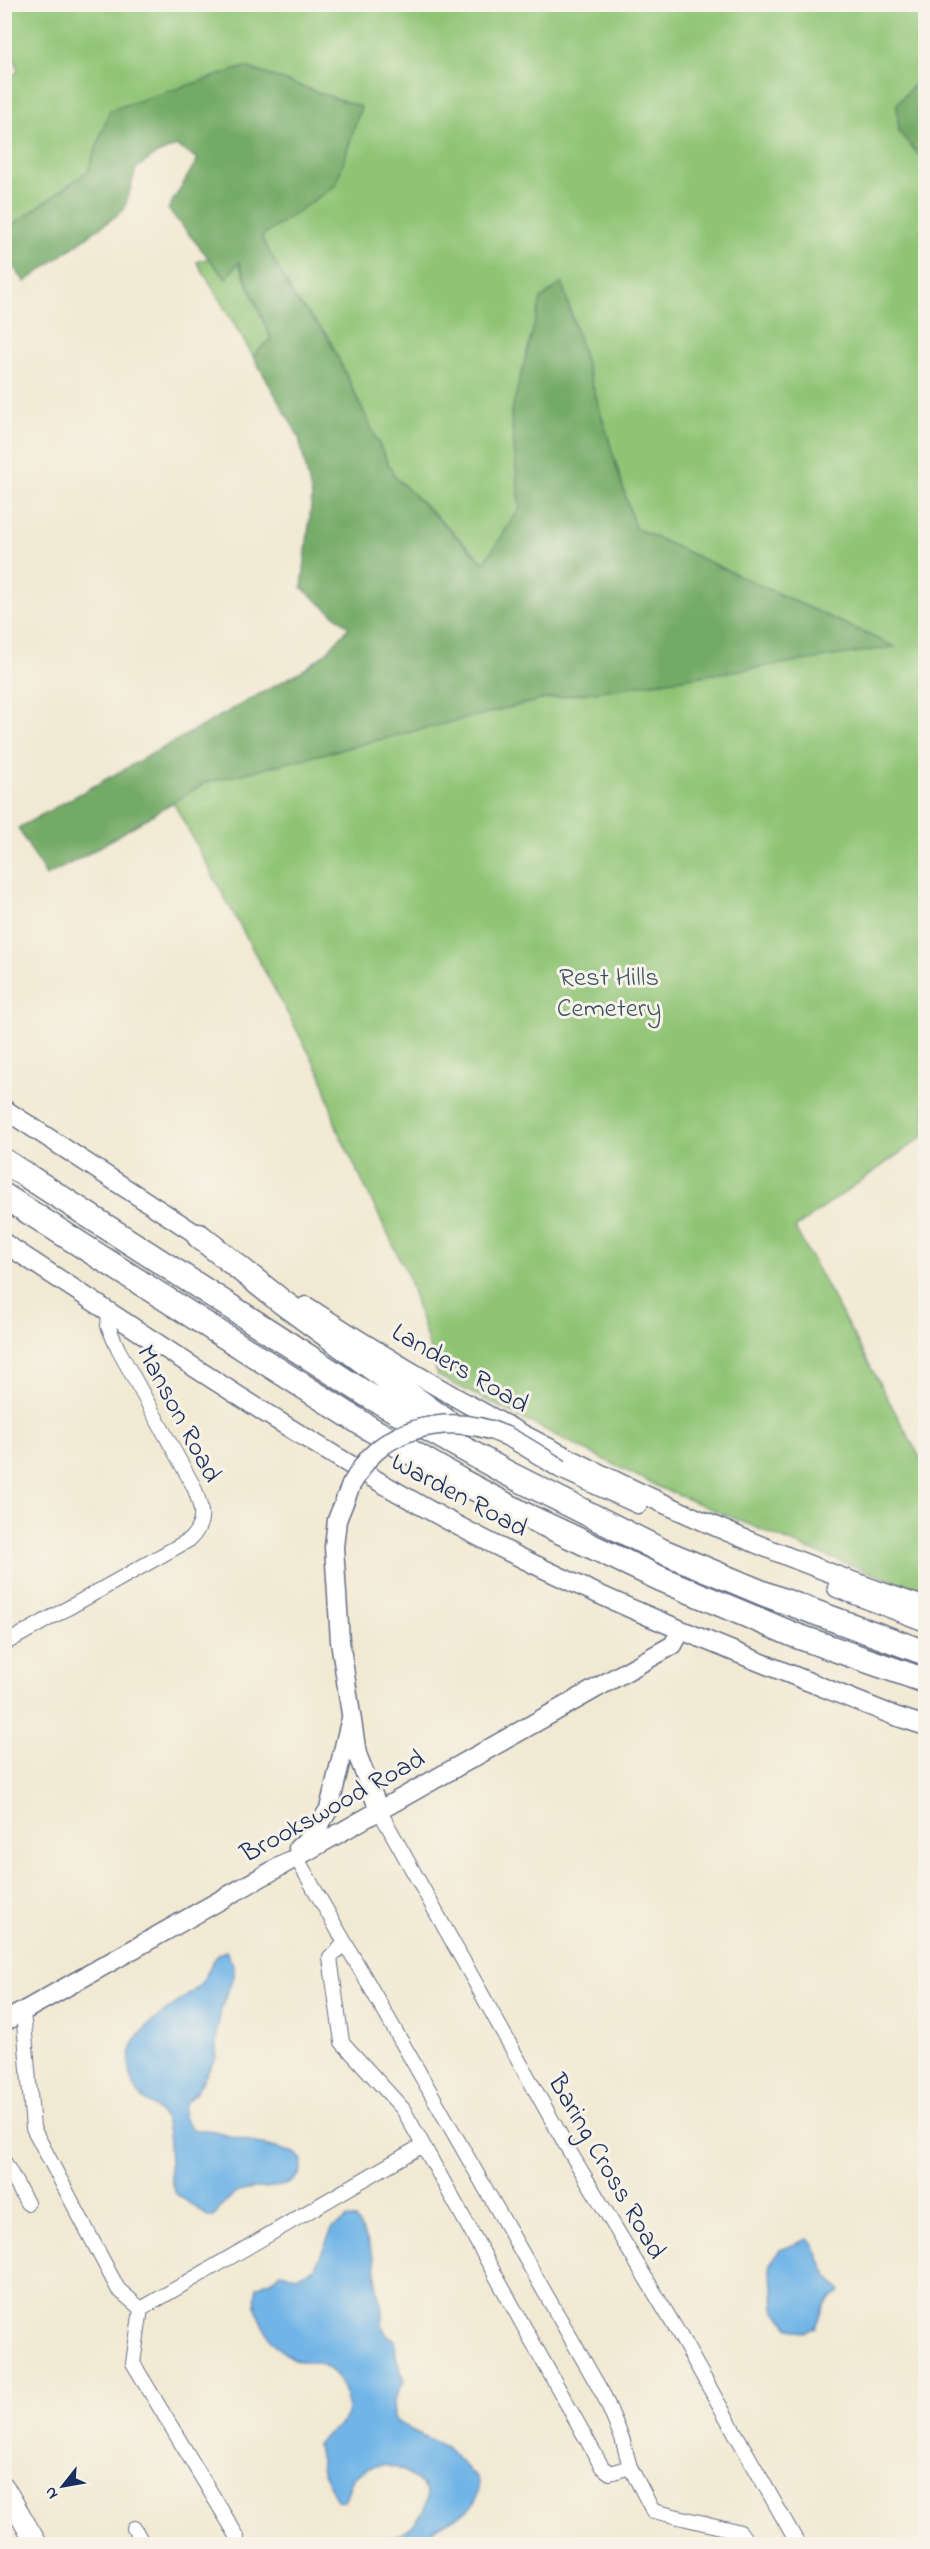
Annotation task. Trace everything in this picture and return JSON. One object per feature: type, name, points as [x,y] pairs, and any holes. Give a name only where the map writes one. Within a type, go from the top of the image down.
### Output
[{"type":"highway","points":[[4,1161],[357,1388],[507,1473],[662,1551],[775,1598],[926,1653]]},
{"type":"highway","points":[[4,1196],[83,1248]]},
{"type":"highway","points":[[4,1206],[135,1278],[369,1428],[525,1515],[651,1575],[761,1622],[873,1665],[926,1681]]},
{"type":"highway","points":[[199,1236],[282,1302],[421,1405],[481,1445],[507,1473]]},
{"type":"main road","name":"Landers Road","points":[[4,1109],[318,1314],[441,1389],[547,1446],[694,1517],[787,1558],[926,1607]]},
{"type":"main road","name":"Warden Road","points":[[4,1243],[312,1442],[432,1512],[512,1554],[681,1630],[895,1716],[926,1726]]},
{"type":"main road","points":[[379,1810],[357,1754],[340,1641],[334,1547],[337,1520],[351,1485],[369,1458],[405,1434],[437,1424],[474,1425],[506,1436],[561,1469],[862,1599],[926,1622]]},
{"type":"main road","name":"Brookswood Road","points":[[4,2022],[673,1645],[681,1630]]},
{"type":"main road","points":[[274,1869],[313,1835],[329,1809],[351,1718]]},
{"type":"main road","points":[[4,2487],[37,2544]]},
{"type":"street","name":"Manson Road","points":[[4,1644],[189,1540],[200,1525],[202,1508],[194,1488],[118,1349],[108,1326],[109,1311]]},
{"type":"street","name":"Baring Cross Road","points":[[379,1810],[567,2147],[678,2332],[798,2544]]},
{"type":"street","points":[[296,1857],[604,2396],[622,2438],[630,2467],[653,2511],[740,2532],[749,2544]]},
{"type":"street","points":[[345,1943],[330,1958],[342,2043],[403,2109],[602,2467],[610,2473],[630,2467]]},
{"type":"street","points":[[23,2011],[33,2128],[118,2289],[141,2308]]},
{"type":"street","points":[[141,2308],[423,2145]]},
{"type":"street","points":[[4,2161],[27,2203]]},
{"type":"street","points":[[141,2308],[133,2363],[237,2536],[237,2544]]},
{"type":"street","points":[[134,2528],[143,2544]]},
{"type":"green space","name":"Rest Hills Cemetery","points":[[5,4],[925,5],[925,72],[897,104],[899,132],[926,162],[925,1135],[795,1228],[925,1467],[925,1593],[805,1548],[661,1488],[438,1376],[408,1276],[337,1129],[322,1077],[173,802],[205,783],[540,700],[893,647],[635,528],[562,283],[511,413],[520,508],[485,563],[394,476],[327,335],[295,299],[261,237],[336,185],[361,107],[245,67],[110,110],[88,171],[5,231],[5,82],[18,71],[5,23]]},
{"type":"green space","points":[[245,67],[361,107],[336,185],[261,237],[295,299],[327,335],[394,476],[484,563],[520,508],[511,413],[541,299],[562,283],[635,528],[895,647],[540,700],[205,783],[86,855],[46,876],[18,828],[305,669],[327,652],[349,627],[302,588],[312,497],[299,437],[253,356],[271,339],[239,262],[226,279],[168,209],[198,159],[176,146],[155,155],[136,169],[124,210],[25,282],[13,266],[5,271],[5,231],[88,171],[110,110]]},
{"type":"green space","points":[[925,72],[925,162],[899,132],[897,104]]},
{"type":"green space","points":[[209,258],[226,279],[238,262],[271,339],[253,356],[197,262]]},
{"type":"water","points":[[226,1951],[234,1967],[234,1976],[222,2005],[217,2030],[216,2057],[197,2091],[184,2104],[183,2118],[194,2130],[206,2130],[295,2153],[302,2160],[294,2180],[278,2187],[237,2193],[221,2207],[214,2217],[209,2217],[175,2193],[165,2120],[159,2111],[143,2099],[137,2091],[130,2072],[130,2056],[143,2030],[196,1989],[204,1980],[212,1963]]},
{"type":"water","points":[[348,2218],[355,2219],[365,2235],[375,2261],[377,2289],[383,2313],[382,2326],[386,2334],[395,2340],[396,2356],[404,2381],[393,2402],[394,2418],[409,2429],[446,2447],[477,2478],[478,2492],[474,2503],[458,2516],[437,2527],[421,2544],[358,2544],[370,2539],[398,2535],[410,2528],[424,2509],[427,2500],[426,2491],[403,2471],[395,2467],[379,2465],[355,2477],[344,2501],[337,2500],[322,2471],[317,2445],[346,2416],[348,2405],[343,2388],[330,2369],[314,2362],[292,2358],[276,2345],[269,2337],[256,2307],[257,2287],[281,2273],[298,2276],[315,2268],[332,2229]]},
{"type":"water","points":[[808,2239],[812,2242],[827,2276],[840,2290],[826,2303],[816,2327],[805,2333],[790,2327],[774,2309],[773,2285],[769,2270],[770,2264],[780,2250]]}]
